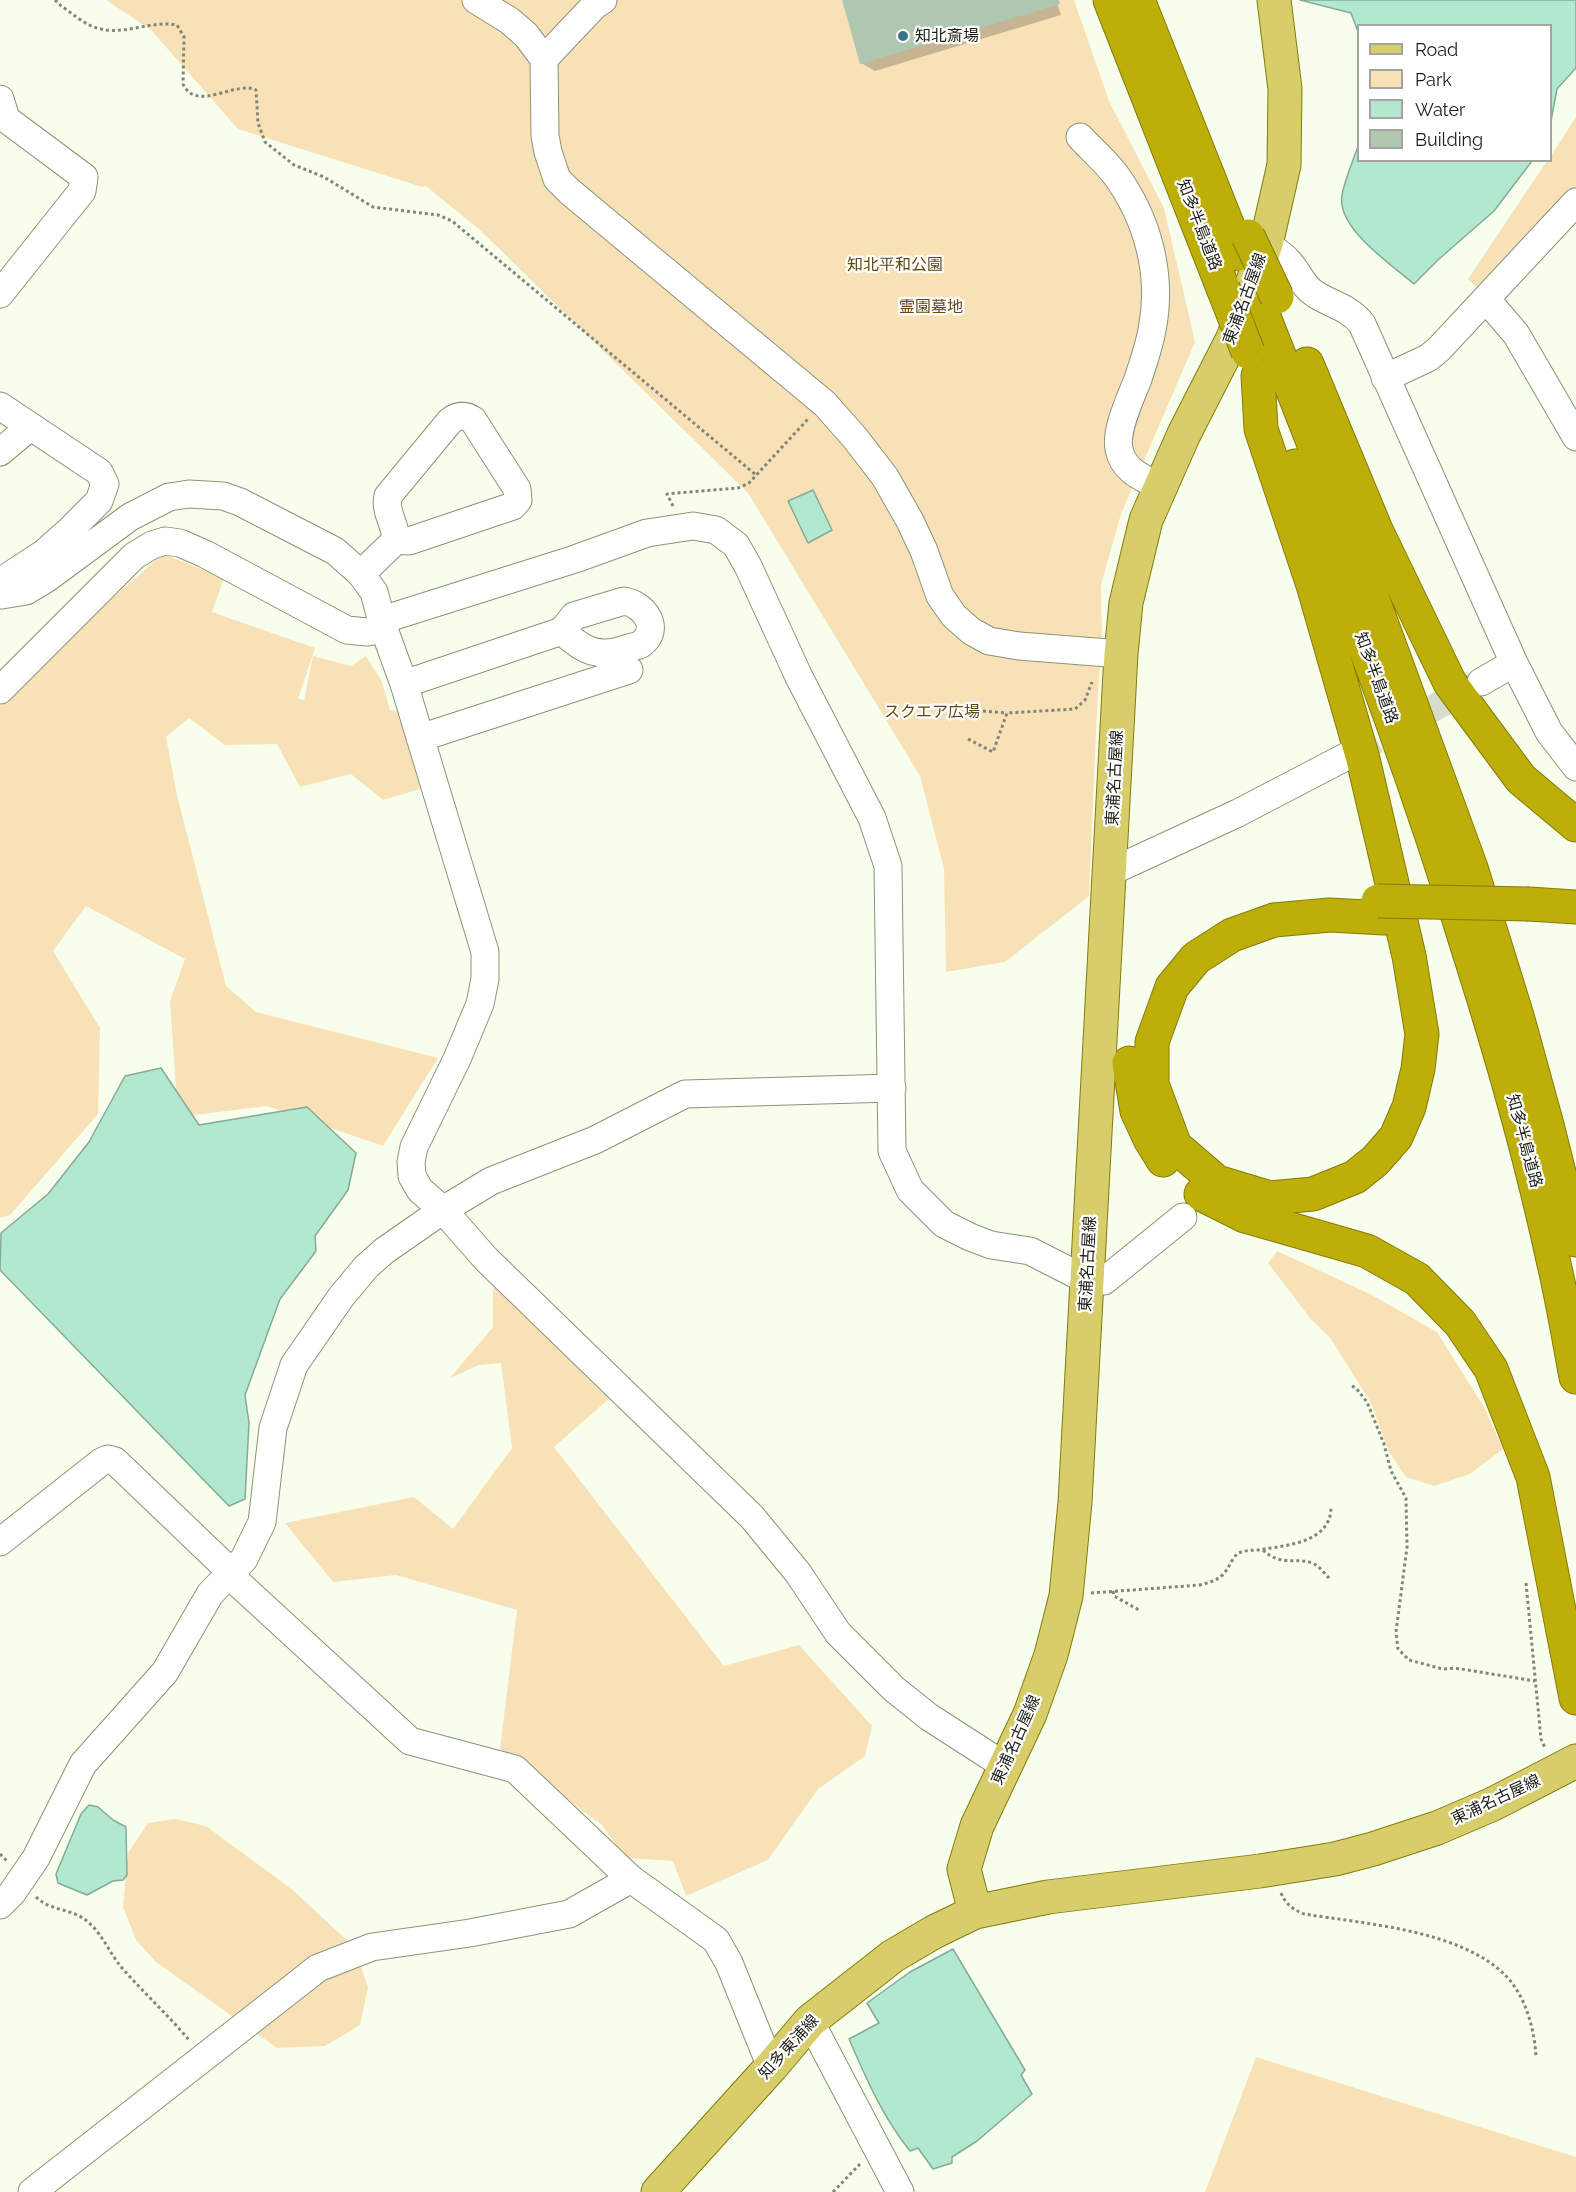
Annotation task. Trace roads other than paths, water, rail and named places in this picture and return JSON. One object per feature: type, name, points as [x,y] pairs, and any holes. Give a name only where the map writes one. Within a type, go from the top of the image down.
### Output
[{"type":"highway","name":"知多半島道路","points":[[1110,0],[1324,539],[1445,872],[1521,1128],[1554,1264],[1576,1377]]},
{"type":"highway","name":"知多半島道路","points":[[1138,0],[1189,127],[1251,244],[1339,507],[1471,868],[1517,1016],[1576,1240]]},
{"type":"highway","points":[[1270,304],[1338,435],[1376,530],[1450,683],[1521,779],[1576,825]]},
{"type":"highway","points":[[1253,364],[1261,429],[1313,585],[1363,759],[1408,956],[1422,1034],[1418,1069],[1409,1107],[1396,1137],[1375,1161],[1355,1177],[1313,1194],[1270,1198],[1217,1182],[1175,1146],[1152,1084],[1152,1042],[1172,987],[1196,958],[1232,935],[1274,920],[1381,910]]},
{"type":"highway","points":[[1576,907],[1531,914],[1381,910],[1307,900],[1278,904],[1248,912],[1218,925],[1196,939],[1172,962],[1153,987],[1137,1021],[1129,1066],[1137,1111],[1150,1139],[1166,1164],[1192,1189],[1245,1216],[1367,1251],[1417,1279],[1460,1323],[1491,1369],[1533,1477],[1576,1696]]},
{"type":"highway","points":[[1531,914],[1576,927]]},
{"type":"main road","name":"東浦名古屋線","points":[[1274,0],[1285,89],[1284,165],[1251,244],[1233,338],[1184,434],[1146,520],[1112,653],[1110,872],[1075,1502],[1066,1596],[1051,1655],[1030,1714],[977,1826],[964,1869],[975,1912],[1048,1898],[1276,1869],[1335,1859],[1437,1828],[1493,1804],[1566,1766]]},
{"type":"main road","name":"知多東浦線","points":[[658,2192],[810,2021],[893,1956],[975,1912]]},
{"type":"street","points":[[476,0],[510,21],[526,35],[544,59],[545,136],[557,178],[569,191],[823,403],[855,438],[885,477],[915,531],[940,596],[954,616],[971,631],[990,640],[1019,646],[1112,653]]},
{"type":"street","points":[[544,59],[603,0]]},
{"type":"street","points":[[0,294],[82,191],[84,177],[2,115]]},
{"type":"street","points":[[1080,137],[1114,174],[1141,219],[1149,243],[1154,269],[1153,329],[1148,350],[1119,432],[1118,448],[1134,474],[1161,487]]},
{"type":"street","points":[[1385,378],[1428,358],[1576,202]]},
{"type":"street","points":[[1251,244],[1288,261],[1305,285],[1315,294],[1344,307],[1362,324],[1514,663],[1549,732],[1576,767]]},
{"type":"street","points":[[1486,299],[1516,334],[1576,437]]},
{"type":"street","points":[[0,406],[99,472],[105,484],[99,501],[70,530],[44,553],[0,582]]},
{"type":"street","points":[[361,574],[396,540],[387,510],[388,496],[450,421],[457,416],[467,416],[472,420],[517,489],[518,500],[513,506],[409,541],[396,540]]},
{"type":"street","points":[[0,452],[30,427]]},
{"type":"street","points":[[0,594],[26,591],[46,579],[130,517],[168,497],[189,494],[223,496],[240,502],[335,551],[361,574],[374,592],[485,952],[485,979],[480,1004],[457,1059],[414,1147],[411,1162],[412,1176],[420,1190],[443,1210],[486,1259],[752,1517],[798,1573],[838,1633],[894,1689],[929,1717],[1005,1766]]},
{"type":"street","points":[[0,690],[134,556],[152,545],[165,541],[180,543],[205,554],[347,630],[367,632],[383,624],[564,563],[647,532],[693,525],[716,530],[736,545],[748,566],[823,727],[872,818],[883,848],[888,866],[892,1150],[910,1190],[944,1224],[991,1245],[1030,1251],[1087,1280],[1104,1281],[1183,1217]]},
{"type":"street","points":[[404,684],[562,631]]},
{"type":"street","points":[[1481,682],[1514,663]]},
{"type":"street","points":[[420,738],[629,670]]},
{"type":"street","points":[[1110,872],[1238,813],[1353,753]]},
{"type":"street","points":[[0,1905],[12,1893],[36,1858],[83,1764],[165,1672],[210,1594],[232,1574],[244,1559],[262,1522],[273,1428],[294,1365],[341,1297],[366,1267],[384,1251],[443,1210],[491,1181],[595,1140],[685,1094],[892,1088]]},
{"type":"street","points":[[0,1542],[101,1462],[108,1459],[115,1461],[232,1574],[239,1584],[410,1742],[515,1769],[631,1879],[716,1940],[729,1963],[771,2067]]},
{"type":"street","points":[[32,2192],[318,1968],[372,1947],[470,1933],[569,1914],[631,1879]]},
{"type":"street","points":[[810,2021],[900,2192]]},
{"type":"water","points":[[1300,0],[1576,0],[1576,68],[1557,89],[1552,116],[1552,24],[1357,24],[1357,29],[1351,13]]},
{"type":"water","points":[[1357,149],[1357,162],[1531,162],[1494,211],[1414,284],[1356,233],[1342,208],[1342,195]]},
{"type":"water","points":[[813,490],[832,530],[808,543],[788,501]]},
{"type":"water","points":[[161,1068],[199,1125],[307,1107],[356,1153],[348,1190],[315,1236],[316,1251],[280,1299],[245,1395],[249,1423],[245,1499],[229,1506],[0,1270],[1,1233],[48,1194],[89,1142],[125,1076]]},
{"type":"water","points":[[89,1805],[98,1807],[113,1820],[126,1827],[127,1875],[123,1880],[113,1881],[87,1895],[58,1883],[56,1874],[81,1814]]},
{"type":"water","points":[[953,1949],[1025,2070],[1021,2075],[1032,2094],[977,2141],[952,2157],[952,2163],[933,2169],[918,2148],[910,2151],[900,2138],[883,2111],[849,2039],[879,2023],[867,2003],[910,1972]]},
{"type":"tunnel","points":[[1353,753],[1475,685]]},
{"type":"place","name":"知北斎場","points":[[903,36]]},
{"type":"park label","name":"知北平和公園","points":[[895,265]]},
{"type":"park label","name":"霊園墓地","points":[[931,307]]},
{"type":"park label","name":"スクエア広場","points":[[932,712]]}]
